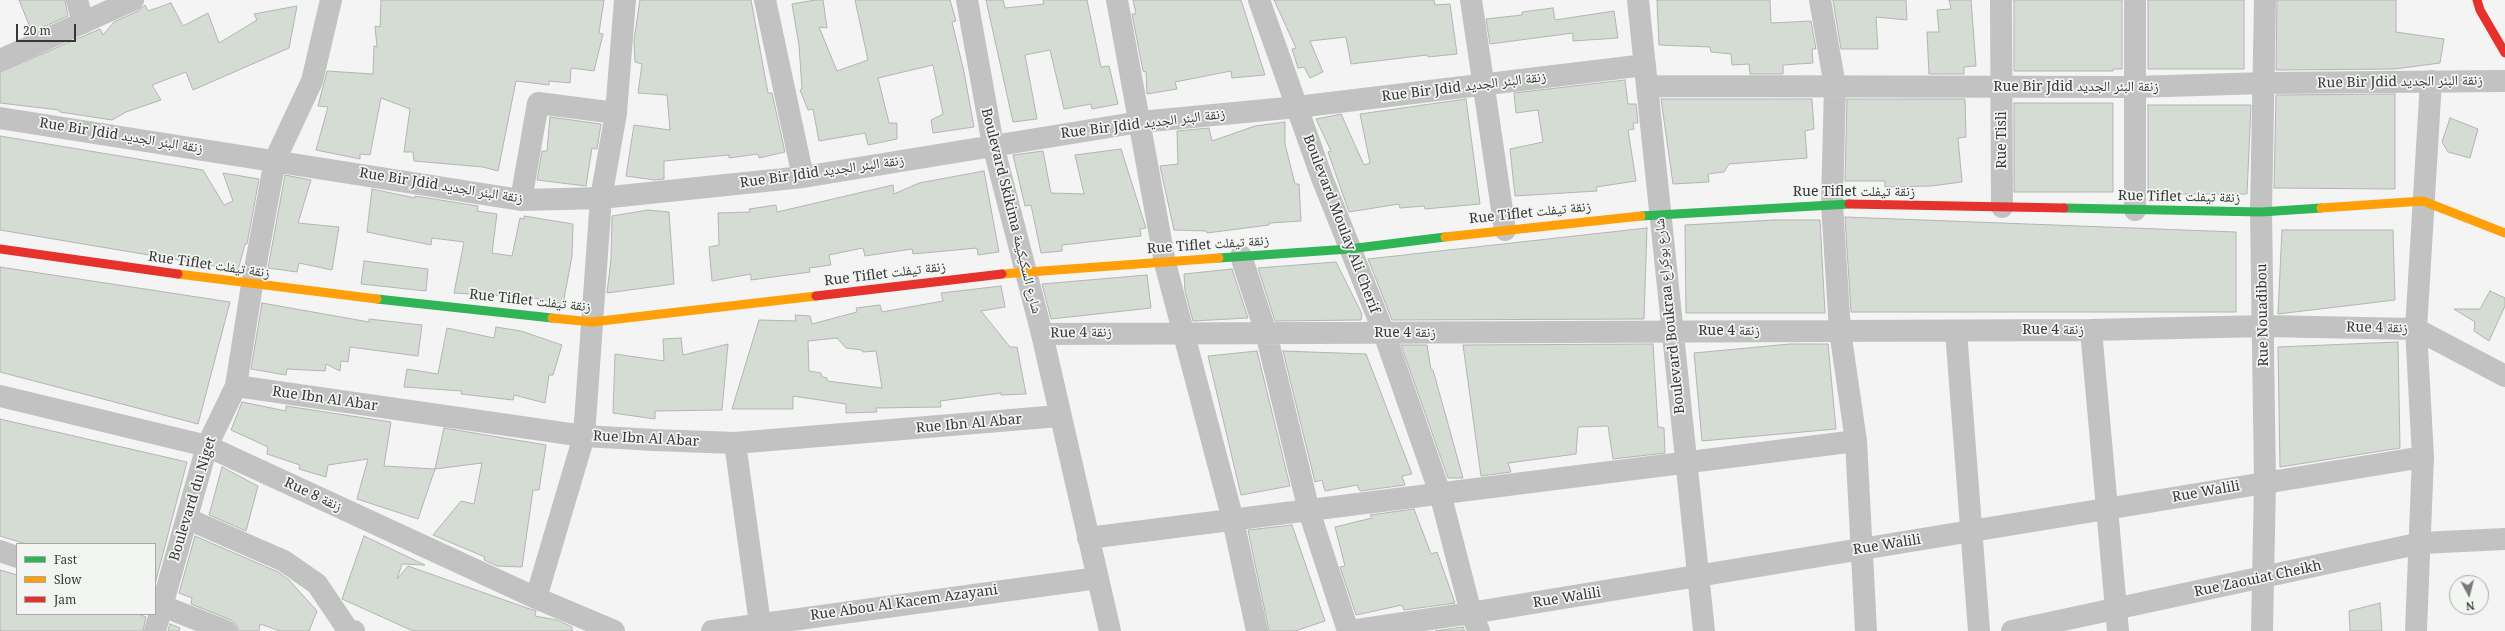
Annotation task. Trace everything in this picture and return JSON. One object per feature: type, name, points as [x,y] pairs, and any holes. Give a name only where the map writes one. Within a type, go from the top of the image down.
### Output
[{"type":"street","points":[[77,0],[83,23]]},
{"type":"street","points":[[0,60],[133,0]]},
{"type":"street","name":"Boulevard du Niget","points":[[155,631],[158,604],[188,519],[207,446],[236,386],[252,285],[275,160],[312,81],[331,0]]},
{"type":"street","points":[[536,598],[584,436],[601,198],[616,113],[625,0]]},
{"type":"street","points":[[766,0],[803,177]]},
{"type":"street","name":"Boulevard Skikima شارع السكيكيمة","points":[[967,0],[993,145],[1024,271],[1042,334],[1059,416],[1110,631]]},
{"type":"street","points":[[1117,0],[1165,262],[1182,332],[1233,520],[1257,631]]},
{"type":"street","name":"Boulevard Moulay Ali Cherif","points":[[1259,0],[1349,249],[1384,333],[1440,493],[1475,622]]},
{"type":"street","points":[[1471,0],[1505,230]]},
{"type":"street","name":"Boulevard Boukraa شارع بوكراع","points":[[1638,0],[1704,631]]},
{"type":"street","points":[[1820,0],[1835,86],[1832,204],[1840,331],[1856,441],[1866,631]]},
{"type":"street","name":"Rue Tisli","points":[[2001,0],[2002,207]]},
{"type":"street","points":[[2134,210],[2135,0]]},
{"type":"street","name":"Rue Nouadibou","points":[[2262,631],[2265,482],[2262,326],[2262,212],[2265,0]]},
{"type":"street","points":[[2477,0],[2480,10],[2505,53]]},
{"type":"street","name":"Rue Bir Jdid زنقة البئر الجديد","points":[[0,118],[275,160],[521,200],[601,198],[803,177],[1140,122],[1297,107],[1645,65]]},
{"type":"street","points":[[2416,631],[2421,543],[2423,457],[2416,329],[2431,81]]},
{"type":"street","name":"Rue Bir Jdid زنقة البئر الجديد","points":[[1647,86],[2134,87],[2265,83],[2505,81]]},
{"type":"street","points":[[521,200],[538,104],[616,113]]},
{"type":"street","points":[[2423,201],[2505,233]]},
{"type":"street","name":"Rue Tiflet زنقة تيفلت","points":[[0,249],[252,285],[592,322],[1024,271],[1349,249],[1505,230],[1660,214],[1832,204],[2262,212],[2423,201]]},
{"type":"street","points":[[1241,256],[1266,333],[1309,511],[1349,631]]},
{"type":"street","name":"Rue 4 زنقة","points":[[1042,334],[1182,332],[1384,333],[2091,330],[2262,326],[2416,329]]},
{"type":"street","points":[[2416,329],[2505,376]]},
{"type":"street","points":[[1956,330],[1970,532],[1979,631]]},
{"type":"street","points":[[2091,330],[2116,620]]},
{"type":"street","name":"Rue Ibn Al Abar","points":[[236,386],[584,436],[735,443],[1059,416]]},
{"type":"street","name":"Rue 8 زنقة","points":[[0,396],[207,446],[536,598],[614,631]]},
{"type":"street","points":[[1088,538],[1856,441]]},
{"type":"street","points":[[735,443],[760,627]]},
{"type":"street","name":"Rue Walili","points":[[1349,631],[1475,622],[1698,576],[2423,457]]},
{"type":"street","points":[[188,519],[284,561],[306,576],[317,584],[350,631]]},
{"type":"street","name":"Rue Zaouiat Cheikh","points":[[2012,631],[2116,620],[2263,578],[2421,543],[2505,539]]},
{"type":"street","points":[[0,551],[16,557]]},
{"type":"street","name":"Rue Abou Al Kacem Azayani","points":[[712,631],[760,627],[1098,578]]},
{"type":"street","points":[[158,604],[226,631]]},
{"type":"building","points":[[19,0],[65,0],[68,16],[32,32]]},
{"type":"building","points":[[381,0],[604,0],[599,33],[603,34],[594,71],[571,68],[570,83],[549,81],[549,85],[516,81],[498,171],[483,167],[414,161],[413,152],[404,152],[410,109],[381,98],[370,155],[360,154],[360,159],[316,150],[328,107],[318,106],[327,71],[373,74],[374,46],[377,47],[375,26],[380,27]]},
{"type":"building","points":[[640,0],[751,0],[768,93],[772,93],[785,152],[759,158],[758,154],[729,158],[729,155],[664,161],[664,179],[654,180],[626,176],[634,125],[670,130],[667,95],[638,93],[642,64],[635,62],[634,40]]},
{"type":"building","points":[[823,0],[827,28],[819,27],[837,71],[868,60],[855,0],[950,0],[956,21],[952,22],[964,72],[974,127],[933,133],[931,120],[943,114],[933,65],[878,78],[889,123],[897,123],[897,139],[868,145],[865,133],[819,141],[813,109],[808,110],[800,90],[802,89],[799,45],[792,4]]},
{"type":"building","points":[[986,0],[1003,0],[1005,8],[1044,4],[1043,0],[1087,0],[1101,67],[1109,66],[1118,104],[1092,109],[1091,104],[1064,109],[1050,50],[1025,55],[1037,119],[1013,122]]},
{"type":"building","points":[[1133,0],[1241,0],[1265,75],[1232,78],[1231,71],[1175,82],[1177,89],[1147,94],[1146,72],[1143,71],[1132,14],[1136,14]]},
{"type":"building","points":[[1274,0],[1434,0],[1435,5],[1450,4],[1457,54],[1428,57],[1427,55],[1351,64],[1346,37],[1310,41],[1323,72],[1310,78],[1304,67],[1298,68],[1292,49],[1296,48]]},
{"type":"building","points":[[1657,0],[1770,0],[1771,23],[1811,21],[1816,49],[1812,49],[1813,63],[1783,65],[1783,74],[1750,74],[1749,64],[1732,65],[1731,54],[1711,52],[1710,47],[1659,45]]},
{"type":"building","points":[[1833,0],[1906,0],[1907,20],[1876,17],[1878,49],[1841,49]]},
{"type":"building","points":[[1949,0],[1971,0],[1976,66],[1964,67],[1964,74],[1929,74],[1927,32],[1939,32],[1937,10],[1951,9]]},
{"type":"building","points":[[2014,0],[2122,0],[2122,69],[2113,69],[2113,71],[2014,71]]},
{"type":"building","points":[[2148,0],[2244,0],[2244,69],[2148,69]]},
{"type":"building","points":[[2277,0],[2396,0],[2396,32],[2444,39],[2440,63],[2395,69],[2276,70]]},
{"type":"building","points":[[171,3],[183,26],[208,13],[219,43],[257,20],[254,14],[297,6],[289,48],[193,90],[186,72],[152,85],[161,100],[126,112],[112,120],[60,112],[59,110],[0,103],[0,72],[100,29],[103,35],[114,22],[138,11],[145,5],[148,11]]},
{"type":"building","points":[[1553,8],[1555,20],[1614,11],[1618,38],[1573,41],[1573,33],[1490,44],[1486,19],[1522,15],[1522,12]]},
{"type":"building","points":[[1625,80],[1628,104],[1636,104],[1638,123],[1633,123],[1634,129],[1628,130],[1636,181],[1596,187],[1597,191],[1515,196],[1510,149],[1543,142],[1538,110],[1516,113],[1514,93]]},
{"type":"building","points":[[2395,94],[2395,189],[2274,188],[2276,95]]},
{"type":"building","points":[[1466,99],[1480,204],[1425,209],[1424,206],[1400,208],[1399,204],[1349,212],[1328,152],[1331,151],[1316,119],[1341,114],[1364,165],[1370,163],[1360,114]]},
{"type":"building","points":[[1661,99],[1812,99],[1814,129],[1805,131],[1807,158],[1729,164],[1724,172],[1708,174],[1709,182],[1673,184]]},
{"type":"building","points":[[1847,99],[1965,99],[1966,137],[1958,138],[1962,182],[1931,186],[1885,187],[1885,181],[1845,181]]},
{"type":"building","points":[[2014,103],[2113,103],[2113,192],[2014,192]]},
{"type":"building","points":[[2148,105],[2251,105],[2247,194],[2148,194]]},
{"type":"building","points":[[550,117],[601,124],[597,149],[592,148],[586,186],[537,180],[542,151],[547,151]]},
{"type":"building","points":[[2450,118],[2478,129],[2470,158],[2448,152],[2442,142]]},
{"type":"building","points":[[1285,122],[1285,144],[1295,184],[1299,184],[1301,221],[1269,223],[1269,225],[1207,233],[1206,231],[1174,230],[1160,166],[1178,164],[1177,131],[1209,128],[1212,141],[1255,126]]},
{"type":"building","points":[[0,136],[203,170],[224,205],[233,201],[223,173],[259,179],[247,244],[245,244],[238,270],[0,230]]},
{"type":"building","points":[[1121,149],[1146,228],[1140,229],[1141,236],[1062,245],[1062,251],[1041,253],[1031,205],[1025,206],[1013,155],[1043,151],[1051,193],[1084,194],[1075,155]]},
{"type":"building","points":[[984,171],[999,252],[978,255],[977,248],[913,254],[912,249],[865,256],[863,248],[829,255],[831,265],[809,268],[810,272],[751,280],[751,274],[712,281],[709,247],[719,245],[718,213],[750,212],[749,209],[776,205],[777,212],[893,185],[894,194],[919,183]]},
{"type":"building","points":[[285,175],[311,180],[298,223],[339,227],[332,270],[299,263],[297,272],[268,268]]},
{"type":"building","points":[[372,189],[415,198],[415,196],[478,206],[477,211],[497,214],[492,253],[512,256],[520,218],[524,219],[524,216],[573,224],[572,256],[563,304],[505,292],[505,296],[454,293],[464,242],[432,238],[431,245],[367,232]]},
{"type":"building","points":[[648,210],[669,212],[674,284],[607,293],[611,259],[612,216]]},
{"type":"building","points":[[1845,217],[2236,232],[2236,312],[1851,312]]},
{"type":"building","points":[[1774,220],[1820,220],[1825,313],[1686,313],[1685,225]]},
{"type":"building","points":[[1647,228],[1644,319],[1392,320],[1368,259]]},
{"type":"building","points":[[2282,230],[2393,230],[2395,300],[2278,314]]},
{"type":"building","points":[[364,261],[428,269],[426,291],[361,284]]},
{"type":"building","points":[[1336,262],[1362,314],[1361,320],[1275,321],[1258,268]]},
{"type":"building","points":[[0,267],[230,302],[198,424],[0,372]]},
{"type":"building","points":[[1232,269],[1248,318],[1193,321],[1185,291],[1184,274]]},
{"type":"building","points":[[1147,275],[1151,308],[1051,319],[1042,284]]},
{"type":"building","points":[[1001,286],[1005,307],[981,311],[1010,347],[1017,347],[1026,394],[1001,395],[1001,393],[940,401],[941,407],[876,408],[877,412],[846,413],[846,404],[793,396],[793,409],[732,409],[759,320],[796,321],[795,315],[810,316],[812,324],[857,312],[856,308],[880,305],[882,312],[943,301],[941,293]],"holes":[[[837,338],[846,348],[862,350],[863,352],[876,351],[882,388],[827,381],[827,378],[822,377],[821,373],[809,371],[808,341]]]},
{"type":"building","points":[[2490,291],[2505,298],[2505,306],[2489,341],[2474,331],[2475,322],[2454,309],[2480,309]]},
{"type":"building","points":[[262,303],[369,322],[369,319],[422,325],[418,356],[350,347],[348,362],[341,361],[340,371],[326,364],[325,371],[287,369],[286,375],[251,369]]},
{"type":"building","points":[[496,327],[521,331],[562,345],[553,375],[549,375],[545,403],[514,395],[513,400],[461,394],[462,391],[404,387],[407,369],[438,374],[447,328],[494,338]]},
{"type":"building","points":[[681,338],[683,355],[728,344],[722,410],[655,411],[655,419],[613,413],[615,354],[664,361],[663,339]]},
{"type":"building","points":[[2398,342],[2400,448],[2280,467],[2278,347]]},
{"type":"building","points":[[1653,344],[1658,427],[1664,428],[1665,453],[1613,459],[1608,426],[1578,427],[1576,454],[1508,463],[1511,472],[1481,476],[1463,345]]},
{"type":"building","points":[[1790,344],[1828,344],[1836,429],[1702,441],[1694,353]]},
{"type":"building","points":[[1401,345],[1427,345],[1431,370],[1433,370],[1463,478],[1448,478]]},
{"type":"building","points":[[1257,351],[1290,486],[1241,495],[1208,356]]},
{"type":"building","points":[[1283,351],[1366,354],[1412,474],[1402,476],[1405,485],[1360,491],[1357,485],[1325,491],[1322,480],[1315,482]]},
{"type":"building","points":[[242,402],[286,411],[286,406],[391,422],[384,466],[435,469],[418,519],[357,499],[368,459],[328,465],[326,477],[299,469],[300,465],[267,454],[268,447],[231,430]]},
{"type":"building","points":[[0,419],[187,462],[156,580],[156,543],[23,543],[0,536]]},
{"type":"building","points":[[444,428],[546,445],[539,490],[533,490],[522,567],[497,566],[484,560],[485,557],[433,535],[461,501],[474,504],[482,463],[435,469]]},
{"type":"building","points":[[222,467],[258,486],[246,531],[209,515]]},
{"type":"building","points":[[1414,509],[1431,554],[1437,552],[1455,603],[1404,610],[1402,605],[1356,615],[1340,567],[1345,566],[1335,527],[1372,518],[1370,515]]},
{"type":"building","points":[[1292,525],[1325,621],[1295,631],[1269,631],[1248,530]]},
{"type":"building","points":[[195,536],[278,572],[289,580],[317,611],[309,631],[280,631],[260,624],[259,631],[238,631],[236,624],[231,620],[191,604],[192,598],[179,593]]},
{"type":"building","points":[[364,536],[425,565],[402,564],[397,579],[408,566],[536,611],[535,616],[557,620],[572,627],[572,631],[413,631],[342,599]]},
{"type":"building","points":[[0,570],[16,575],[16,615],[141,615],[146,617],[143,631],[0,631]]},
{"type":"building","points":[[2380,603],[2382,631],[2350,631],[2349,611]]},
{"type":"building","points":[[170,624],[180,628],[179,631],[168,631]]},
{"type":"building","points":[[1463,627],[1465,631],[1435,631]]},
{"type":"traffic: fast","points":[[1641,216],[1849,204]]},
{"type":"traffic: fast","points":[[2064,208],[2261,212],[2321,208]]},
{"type":"traffic: fast","points":[[1219,258],[1349,249],[1445,237]]},
{"type":"traffic: fast","points":[[377,299],[552,318]]},
{"type":"traffic: slow","points":[[2321,208],[2423,201],[2505,233]]},
{"type":"traffic: slow","points":[[1445,237],[1641,216]]},
{"type":"traffic: slow","points":[[1002,274],[1219,258]]},
{"type":"traffic: slow","points":[[178,274],[377,299]]},
{"type":"traffic: slow","points":[[552,318],[592,322],[816,296]]},
{"type":"traffic: jam","points":[[2477,0],[2480,10],[2505,53]]},
{"type":"traffic: jam","points":[[1849,204],[2064,208]]},
{"type":"traffic: jam","points":[[0,249],[178,274]]},
{"type":"traffic: jam","points":[[816,296],[1002,274]]}]
